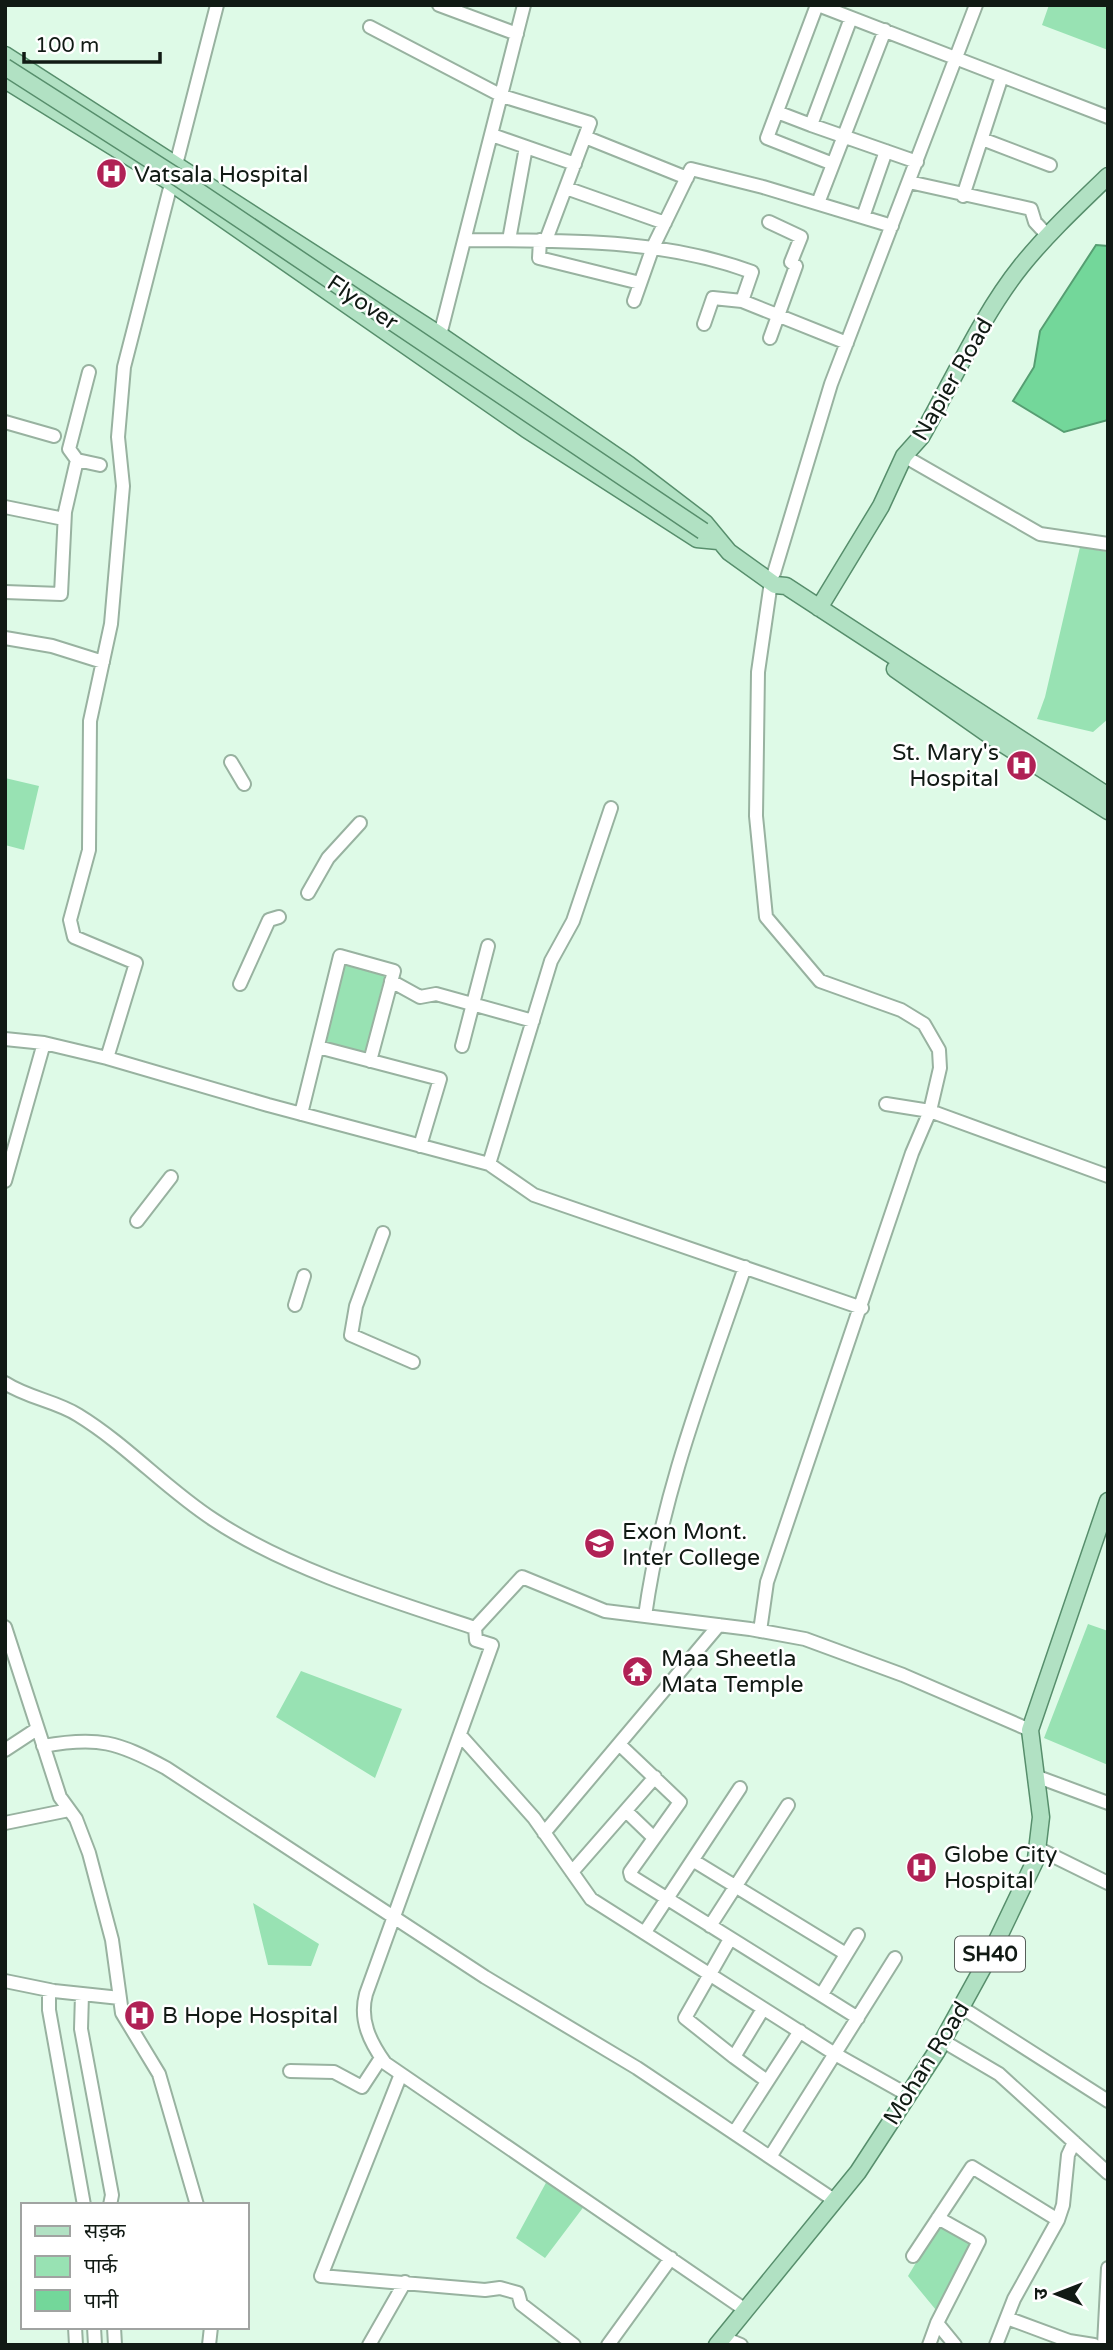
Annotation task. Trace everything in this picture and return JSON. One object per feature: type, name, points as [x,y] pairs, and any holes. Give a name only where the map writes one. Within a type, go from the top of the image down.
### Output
[{"type":"main road","points":[[5,55],[526,429],[697,539],[732,547],[755,566],[822,604],[884,650],[1108,796]]},
{"type":"main road","name":"Flyover","points":[[5,67],[177,177],[721,543]]},
{"type":"main road","points":[[5,80],[172,174],[440,335],[628,464],[705,523],[721,543]]},
{"type":"main road","points":[[1046,233],[1108,168]]},
{"type":"main road","name":"Napier Road","points":[[822,604],[881,506],[904,456],[921,438],[1001,295],[1046,233],[1108,176]]},
{"type":"main road","points":[[884,650],[899,650],[1108,785]]},
{"type":"main road","points":[[884,650],[891,666],[1108,811]]},
{"type":"main road","name":"Mohan Road","points":[[720,2341],[858,2172],[943,2041],[996,1943],[1036,1858],[1041,1817],[1030,1730],[1108,1501]]},
{"type":"street","points":[[107,1058],[136,963],[74,937],[70,920],[89,850],[90,721],[111,624],[123,486],[118,437],[124,367],[217,5]]},
{"type":"street","points":[[439,5],[517,34]]},
{"type":"street","points":[[423,357],[440,335],[524,5]]},
{"type":"street","points":[[760,1631],[768,1582],[912,1153],[930,1111],[940,1068],[940,1056],[924,1024],[901,1010],[820,981],[766,917],[756,817],[758,672],[777,580],[831,384],[976,5]]},
{"type":"street","points":[[833,164],[768,138],[821,6],[1108,117]]},
{"type":"street","points":[[811,125],[851,18]]},
{"type":"street","points":[[370,27],[502,96],[590,123],[543,240],[539,258],[640,283]]},
{"type":"street","points":[[818,203],[885,30]]},
{"type":"street","points":[[962,196],[1002,76]]},
{"type":"street","points":[[777,112],[917,162]]},
{"type":"street","points":[[492,135],[575,164]]},
{"type":"street","points":[[585,137],[687,178]]},
{"type":"street","points":[[982,139],[1050,164]]},
{"type":"street","points":[[509,240],[526,147]]},
{"type":"street","points":[[863,217],[886,151]]},
{"type":"street","points":[[634,301],[653,247],[691,169],[892,226]]},
{"type":"street","points":[[909,182],[962,196],[1031,209],[1035,222],[1046,233]]},
{"type":"street","points":[[566,188],[664,223]]},
{"type":"street","points":[[769,222],[801,237],[791,262],[796,266],[770,338]]},
{"type":"street","points":[[466,240],[543,240],[653,247],[712,257],[752,272],[742,302]]},
{"type":"street","points":[[704,324],[713,298],[742,302],[847,344]]},
{"type":"street","points":[[89,372],[69,449],[77,460],[100,465]]},
{"type":"street","points":[[5,422],[54,436]]},
{"type":"street","points":[[904,456],[1040,534],[1108,544]]},
{"type":"street","points":[[5,592],[61,594],[64,519],[77,460]]},
{"type":"street","points":[[5,507],[64,519]]},
{"type":"street","points":[[5,638],[52,646],[103,662]]},
{"type":"street","points":[[231,762],[244,784]]},
{"type":"street","points":[[489,1164],[551,961],[573,921],[611,808]]},
{"type":"street","points":[[308,893],[328,858],[360,823]]},
{"type":"street","points":[[240,984],[269,920],[279,917]]},
{"type":"street","points":[[462,1046],[488,947]]},
{"type":"street","points":[[302,1114],[340,956],[394,971],[370,1061]]},
{"type":"street","points":[[391,981],[420,997],[436,994],[533,1021]]},
{"type":"street","points":[[5,1039],[44,1044],[107,1058],[489,1164],[534,1195],[862,1308]]},
{"type":"street","points":[[5,1181],[44,1044]]},
{"type":"street","points":[[318,1047],[440,1079],[420,1146]]},
{"type":"street","points":[[886,1104],[930,1111],[1108,1176]]},
{"type":"street","points":[[137,1221],[171,1177]]},
{"type":"street","points":[[383,1233],[356,1306],[351,1335],[413,1362]]},
{"type":"street","points":[[645,1616],[654,1554],[673,1475],[745,1268]]},
{"type":"street","points":[[295,1305],[304,1276]]},
{"type":"street","points":[[5,1383],[76,1413],[116,1441],[213,1520],[382,1598],[475,1628]]},
{"type":"street","points":[[744,2309],[401,2074],[381,2058],[367,2033],[362,2009],[492,1645],[476,1640],[475,1628],[522,1577],[605,1611],[805,1639],[903,1675],[1030,1730]]},
{"type":"street","points":[[544,1833],[719,1625]]},
{"type":"street","points":[[5,1627],[60,1797],[76,1819],[89,1853],[112,1940],[122,2013],[159,2074],[196,2203]]},
{"type":"street","points":[[5,1750],[37,1729]]},
{"type":"street","points":[[460,1735],[544,1833],[591,1899],[835,2054],[908,2095]]},
{"type":"street","points":[[43,1746],[78,1740],[128,1747],[166,1768],[485,1977],[637,2068],[834,2200]]},
{"type":"street","points":[[619,1744],[656,1777],[680,1804],[630,1875],[858,2018]]},
{"type":"street","points":[[572,1872],[656,1777]]},
{"type":"street","points":[[1038,1777],[1108,1803]]},
{"type":"street","points":[[645,1932],[740,1788]]},
{"type":"street","points":[[710,1926],[788,1805]]},
{"type":"street","points":[[5,1823],[69,1810]]},
{"type":"street","points":[[626,1811],[654,1838]]},
{"type":"street","points":[[1037,1848],[1108,1883]]},
{"type":"street","points":[[694,1861],[846,1954]]},
{"type":"street","points":[[822,1994],[858,1935]]},
{"type":"street","points":[[730,1939],[685,2018],[767,2081]]},
{"type":"street","points":[[770,2157],[895,1958]]},
{"type":"street","points":[[5,1980],[49,1990],[120,1997]]},
{"type":"street","points":[[49,1990],[49,2010],[84,2203]]},
{"type":"street","points":[[82,1994],[81,2029],[112,2195],[110,2203]]},
{"type":"street","points":[[961,2007],[1108,2101]]},
{"type":"street","points":[[734,2057],[763,2009]]},
{"type":"street","points":[[734,2133],[800,2031]]},
{"type":"street","points":[[943,2041],[999,2074],[1108,2173]]},
{"type":"street","points":[[290,2071],[334,2073],[362,2087],[381,2058]]},
{"type":"street","points":[[401,2074],[321,2276],[485,2290],[500,2288],[518,2293],[521,2304],[574,2345]]},
{"type":"street","points":[[996,2345],[1007,2318],[1058,2220],[1063,2205],[1068,2155],[1074,2142]]},
{"type":"street","points":[[913,2256],[972,2166],[1058,2220]]},
{"type":"street","points":[[929,2345],[937,2323],[979,2241],[938,2218]]},
{"type":"street","points":[[608,2345],[671,2258]]},
{"type":"street","points":[[1007,2318],[1069,2341],[1103,2342],[1108,2271]]},
{"type":"street","points":[[369,2345],[405,2282]]},
{"type":"street","points":[[937,2323],[955,2345]]},
{"type":"street","points":[[720,2341],[741,2345]]},
{"type":"green space","points":[[1049,5],[1108,5],[1108,50],[1042,25]]},
{"type":"green space","points":[[1080,547],[1108,552],[1108,719],[1093,732],[1037,719],[1045,697]]},
{"type":"green space","points":[[5,778],[39,786],[24,850],[5,845]]},
{"type":"green space","points":[[345,965],[385,975],[365,1053],[326,1043]]},
{"type":"green space","points":[[1088,1624],[1108,1631],[1108,1765],[1044,1738]]},
{"type":"green space","points":[[301,1671],[402,1709],[375,1778],[276,1717]]},
{"type":"green space","points":[[253,1903],[319,1944],[311,1966],[268,1965]]},
{"type":"green space","points":[[548,2179],[585,2205],[545,2258],[516,2238]]},
{"type":"green space","points":[[938,2226],[973,2244],[936,2310],[908,2276]]},
{"type":"water","points":[[1096,245],[1108,246],[1108,420],[1064,432],[1013,401],[1034,367],[1040,331]]},
{"type":"place","name":"Vatsala Hospital","points":[[111,174]]},
{"type":"place","name":"St. Mary's Hospital","points":[[1022,765]]},
{"type":"place","name":"Exon Mont. Inter College","points":[[599,1544]]},
{"type":"place","name":"Maa Sheetla Mata Temple","points":[[638,1671]]},
{"type":"place","name":"Globe City Hospital","points":[[921,1867]]},
{"type":"place","name":"B Hope Hospital","points":[[139,2015]]}]
